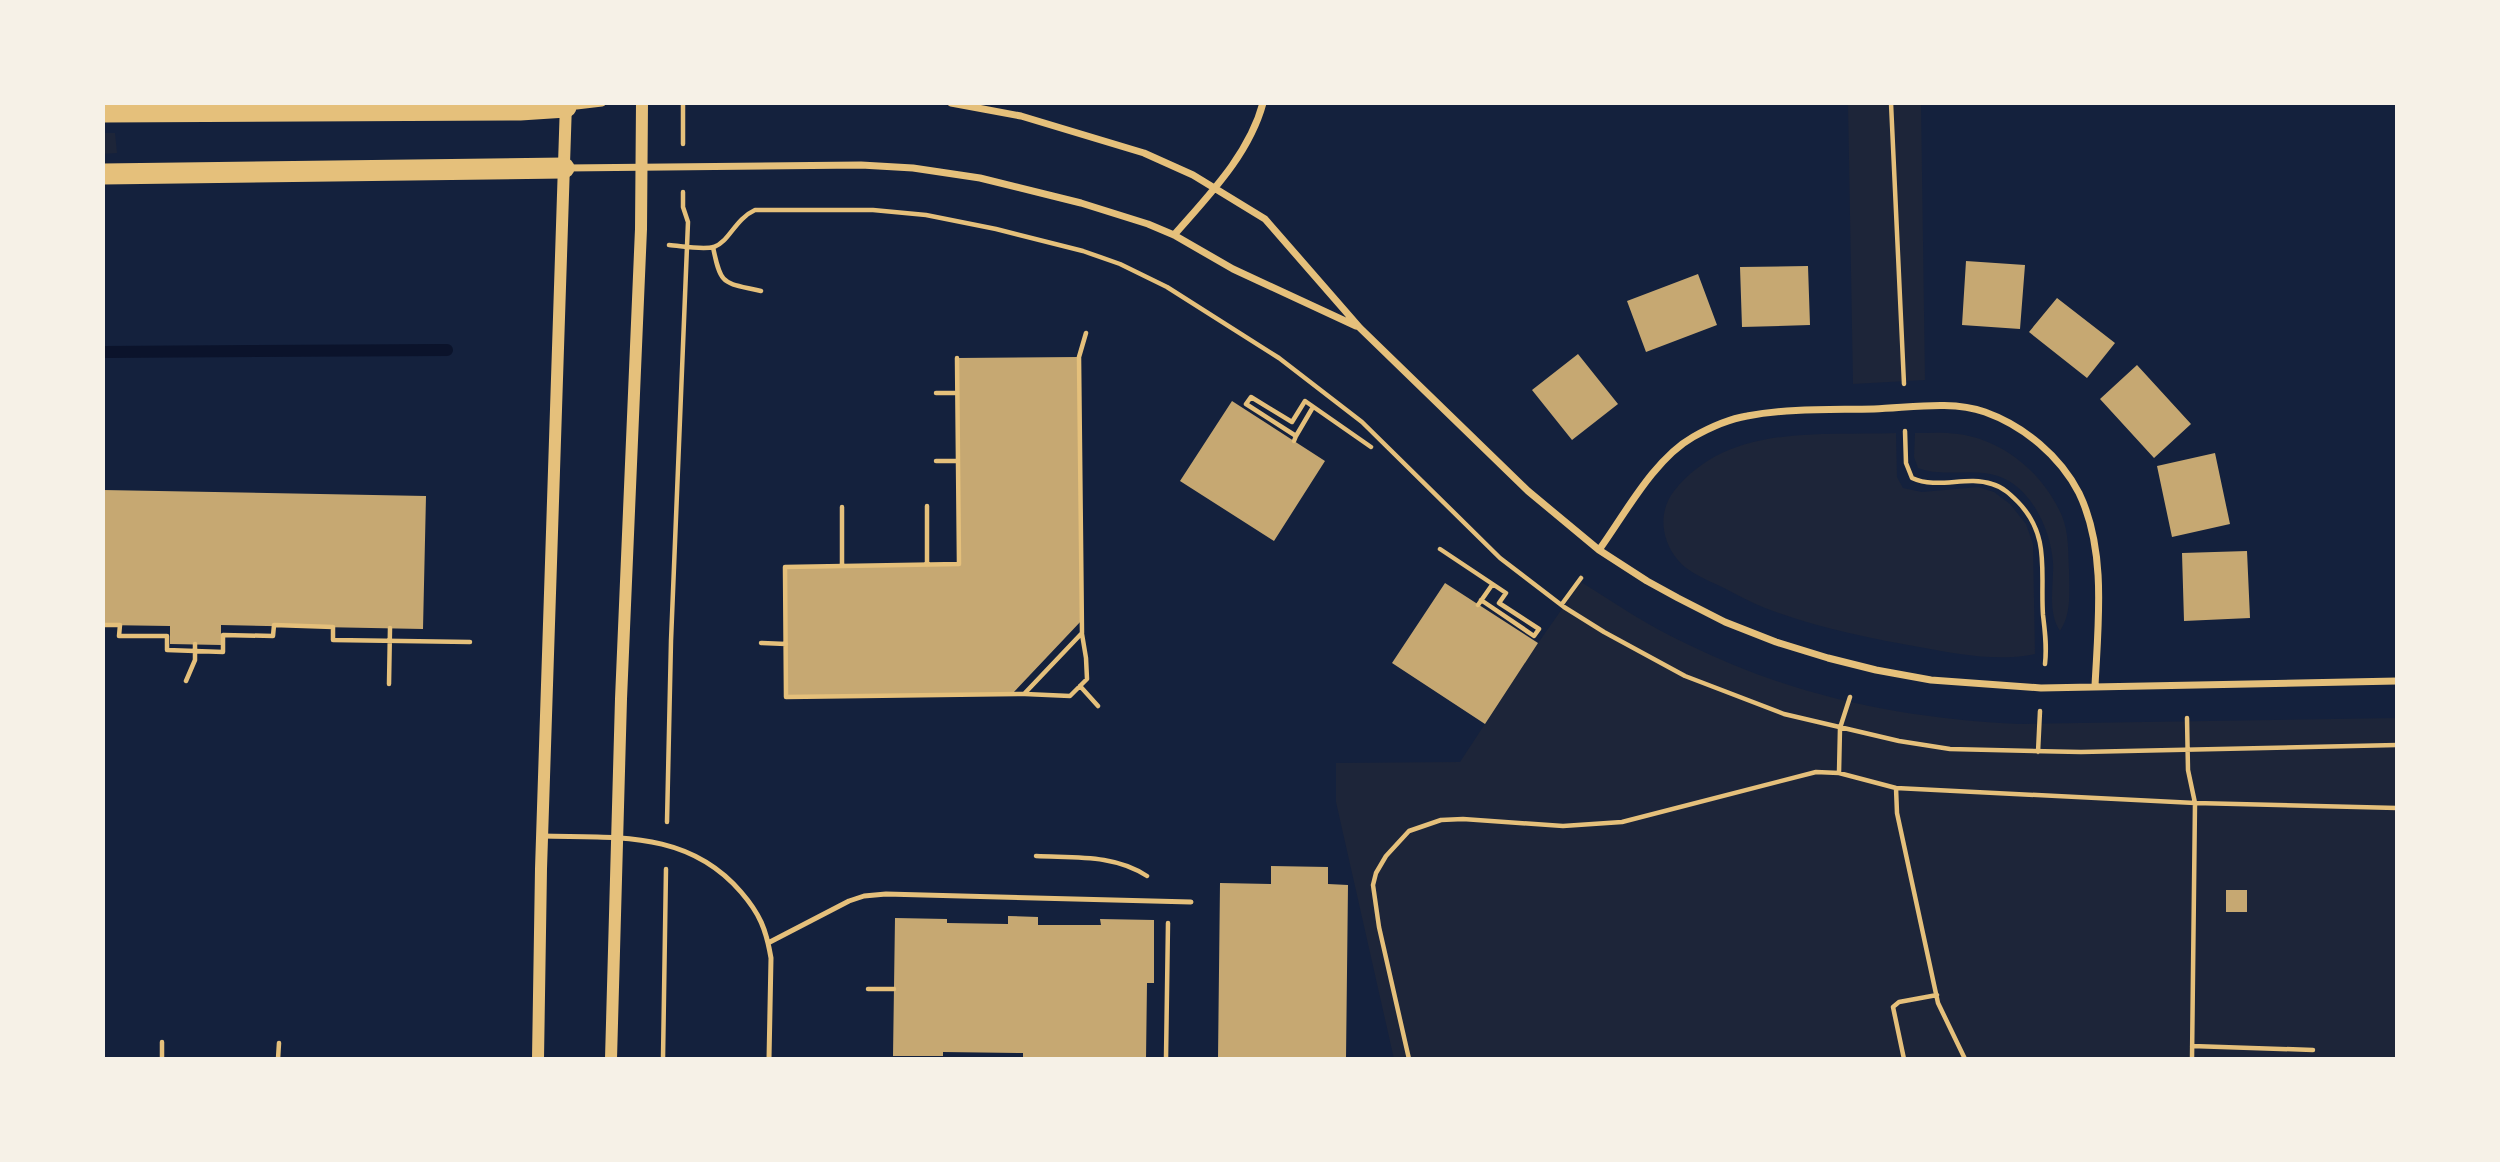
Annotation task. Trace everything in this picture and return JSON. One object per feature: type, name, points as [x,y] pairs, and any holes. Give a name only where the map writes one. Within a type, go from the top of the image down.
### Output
[{"type":"highway","points":[[103,112],[380,107],[520,110],[566,105]]},
{"type":"highway","points":[[103,174],[564,168]]},
{"type":"street","points":[[538,1059],[542,836],[566,105],[602,103]]},
{"type":"street","points":[[611,1059],[642,168],[642,103]]},
{"type":"street","points":[[951,103],[1021,116],[1144,153],[1216,188],[1271,224],[1360,328],[1528,491],[1599,550],[1647,582],[1725,622],[1828,658],[1931,680],[2028,687],[2397,681]]},
{"type":"street","points":[[1174,235],[1216,188],[1251,133],[1263,103]]},
{"type":"street","points":[[564,168],[832,164],[913,169],[980,178],[1127,215],[1174,235],[1233,269],[1360,328]]},
{"type":"street","points":[[1599,550],[1654,471],[1670,454],[1692,437],[1722,423],[1745,416],[1779,412],[1952,407],[1982,411],[2010,422],[2038,442],[2078,491],[2090,519],[2095,545],[2097,584],[2095,686]]},
{"type":"lane","points":[[542,836],[617,838],[666,845],[690,852],[712,864],[730,879],[760,916],[768,943],[771,958],[769,1059]]},
{"type":"lane","points":[[768,943],[864,895],[1191,902]]},
{"type":"path","points":[[1891,103],[1904,382]]},
{"type":"path","points":[[667,776],[688,222],[683,207]]},
{"type":"path","points":[[669,245],[713,247],[727,237],[745,215],[755,210],[873,210],[954,220],[1083,251],[1121,264],[1167,287],[1279,358],[1362,422],[1476,534]]},
{"type":"path","points":[[713,247],[720,278],[727,283],[761,291]]},
{"type":"path","points":[[957,358],[959,564],[785,566],[786,697],[1024,694],[1070,696],[1087,679],[1082,633],[1079,357],[1086,333]]},
{"type":"path","points":[[936,394],[957,393]]},
{"type":"path","points":[[1314,407],[1295,439],[1246,404],[1251,397],[1292,422],[1306,401],[1371,447]]},
{"type":"path","points":[[1905,433],[1906,463],[1912,478],[1921,482],[1974,481],[1993,484],[2008,492],[2031,517],[2039,534],[2042,554],[2043,614],[2048,646]]},
{"type":"path","points":[[936,461],[958,461]]},
{"type":"path","points":[[927,506],[927,565]]},
{"type":"path","points":[[842,507],[842,565]]},
{"type":"path","points":[[1440,550],[1506,593],[1499,603],[1539,629],[1534,636],[1480,603],[1492,585]]},
{"type":"path","points":[[1562,604],[1581,578]]},
{"type":"path","points":[[103,625],[120,625],[119,636],[167,636],[167,650],[223,652],[223,635],[274,636],[274,625],[333,627],[333,640],[470,642]]},
{"type":"path","points":[[389,684],[390,628]]},
{"type":"path","points":[[1024,694],[1082,633]]},
{"type":"path","points":[[761,643],[786,644]]},
{"type":"path","points":[[186,681],[195,660],[195,644]]},
{"type":"path","points":[[1080,686],[1098,706]]},
{"type":"path","points":[[1839,773],[1840,727],[1850,697]]},
{"type":"path","points":[[2187,718],[2188,770],[2195,803],[2192,1059]]},
{"type":"path","points":[[2038,752],[2040,720]]},
{"type":"path","points":[[1409,1059],[1379,927],[1373,885],[1376,873],[1386,856],[1409,831],[1441,820],[1563,826],[1622,822],[1816,772],[1839,773],[1896,788],[2195,803],[2397,807]]},
{"type":"path","points":[[1896,788],[1898,813],[1937,995],[1965,1059]]},
{"type":"path","points":[[663,1059],[666,907]]},
{"type":"path","points":[[868,989],[894,989]]},
{"type":"path","points":[[1904,1059],[1893,1007],[1899,1002],[1937,995]]},
{"type":"path","points":[[162,1042],[162,1059]]},
{"type":"path","points":[[278,1059],[279,1043]]},
{"type":"path","points":[[2192,1046],[2313,1050]]},
{"type":"shaded area","points":[[1848,103],[1921,103],[1925,380],[1853,384]]},
{"type":"shaded area","points":[[103,133],[115,133],[117,153],[103,154]]},
{"type":"shaded area","points":[[1896,433],[1897,477],[1903,488],[1922,492],[1978,487],[1994,492],[2010,504],[2026,524],[2033,544],[2035,654],[1991,657],[1963,654],[1880,640],[1822,626],[1765,608],[1704,578],[1686,568],[1672,551],[1664,525],[1665,508],[1669,499],[1696,469],[1721,454],[1776,438]]},
{"type":"shaded area","points":[[1915,433],[1958,434],[1991,443],[2020,461],[2044,486],[2062,516],[2067,536],[2069,601],[2060,631],[2052,607],[2053,563],[2048,537],[2029,500],[2010,482],[1988,473],[1937,472],[1918,468],[1914,457]]},
{"type":"shaded area","points":[[1581,582],[1660,630],[1727,662],[1808,691],[1891,710],[1934,717],[2020,724],[2397,718],[2397,1059],[1394,1059],[1336,802],[1336,763],[1460,762]]},
{"type":"building","points":[[1966,261],[2025,265],[2020,329],[1962,325]]},
{"type":"building","points":[[1808,266],[1810,325],[1742,327],[1740,267]]},
{"type":"building","points":[[1698,274],[1717,325],[1646,352],[1627,301]]},
{"type":"building","points":[[2057,298],[2115,343],[2087,378],[2029,332]]},
{"type":"building","points":[[1578,354],[1618,404],[1572,440],[1532,390]]},
{"type":"building","points":[[1079,357],[1082,620],[1012,694],[786,697],[785,567],[959,564],[957,358]]},
{"type":"building","points":[[2137,365],[2191,424],[2154,458],[2100,399]]},
{"type":"building","points":[[1232,401],[1325,461],[1274,541],[1180,481]]},
{"type":"building","points":[[2215,453],[2230,524],[2172,537],[2157,466]]},
{"type":"building","points":[[103,490],[426,496],[423,629],[221,625],[221,645],[170,644],[170,626],[103,625]]},
{"type":"building","points":[[2247,551],[2250,618],[2184,621],[2182,553]]},
{"type":"building","points":[[1445,583],[1538,643],[1485,724],[1392,663]]},
{"type":"building","points":[[1271,866],[1328,867],[1328,884],[1348,885],[1346,1059],[1218,1059],[1220,883],[1271,884]]},
{"type":"building","points":[[2226,890],[2247,890],[2247,912],[2226,912]]},
{"type":"building","points":[[1008,916],[1038,917],[1038,925],[1101,925],[1100,919],[1154,920],[1154,983],[1147,983],[1146,1059],[1023,1059],[1023,1053],[943,1052],[943,1056],[893,1056],[895,918],[947,919],[947,923],[1008,924]]},
{"type":"waterway","points":[[103,352],[447,350]]}]
